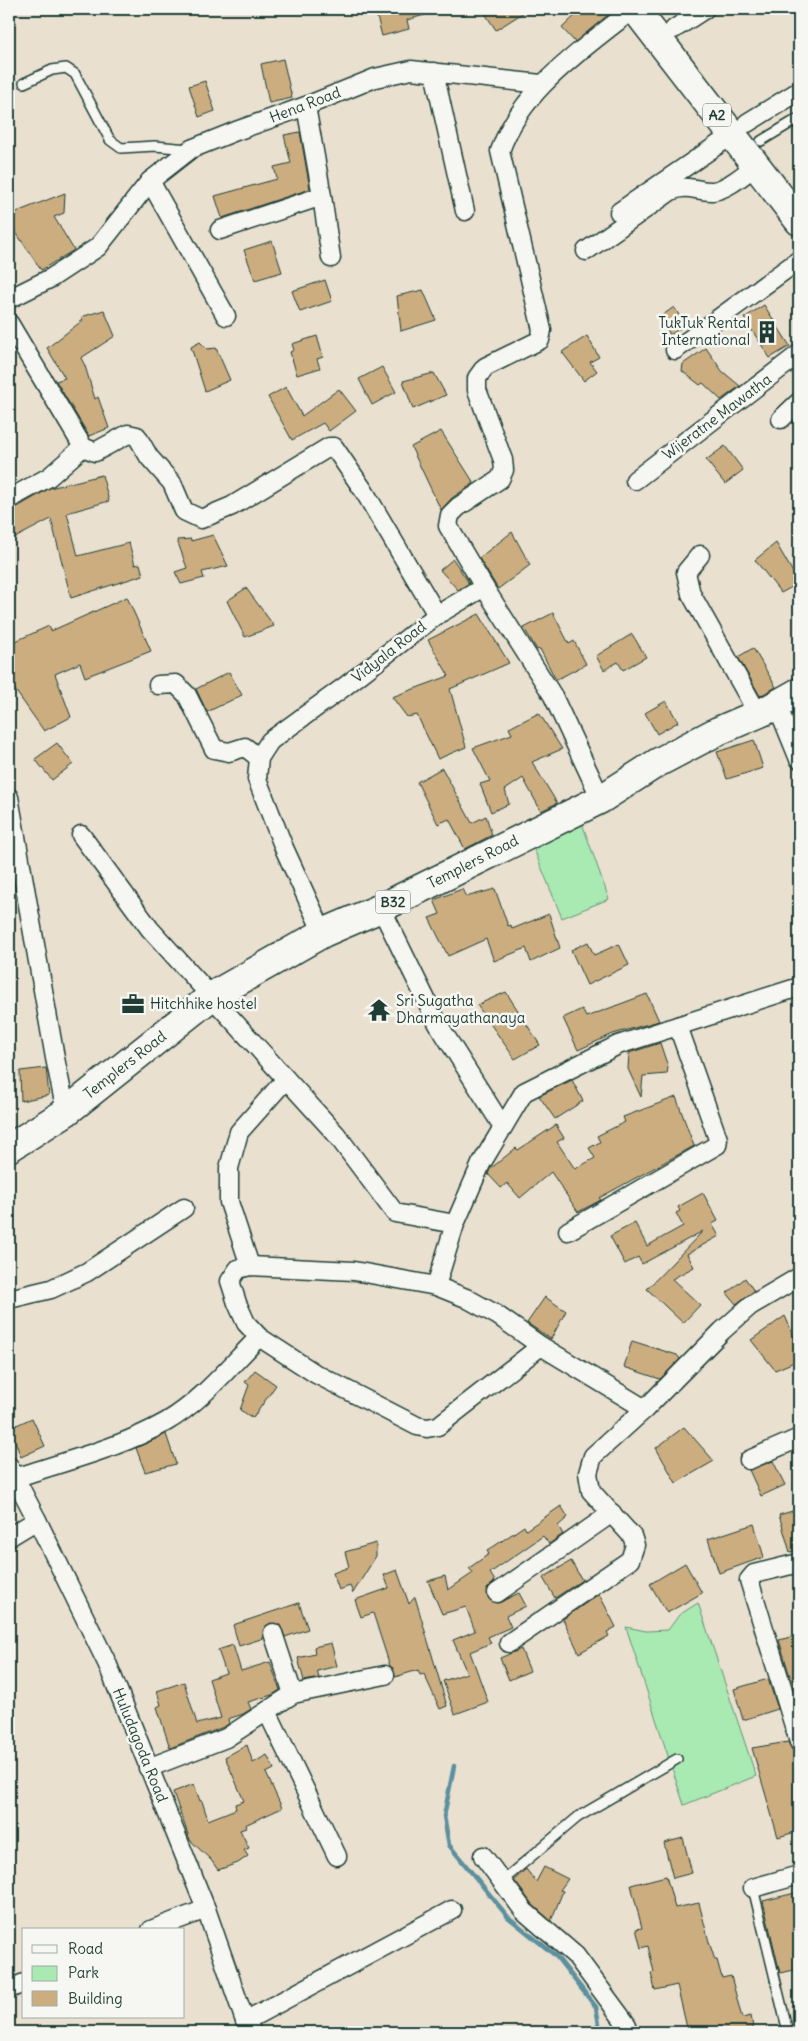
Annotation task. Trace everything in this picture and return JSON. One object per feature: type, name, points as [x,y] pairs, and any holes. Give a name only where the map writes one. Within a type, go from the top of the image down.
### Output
[{"type":"main road","name":"A2","points":[[634,9],[749,141],[799,190]]},
{"type":"main road","name":"A2","points":[[666,19],[749,141],[799,221]]},
{"type":"main road","name":"Templers Road","points":[[9,1148],[66,1112],[212,996],[322,933],[380,908],[601,799],[657,763],[718,730],[778,703]]},
{"type":"street","points":[[601,799],[553,696],[448,526],[450,515],[458,507],[500,479],[504,470],[503,460],[477,390],[477,378],[485,367],[540,340],[542,330],[500,150],[505,135],[541,84],[634,9]]},
{"type":"street","points":[[666,19],[705,9]]},
{"type":"street","name":"Hena Road","points":[[9,299],[51,278],[98,246],[150,181],[191,149],[375,78],[411,70],[541,84]]},
{"type":"street","points":[[434,72],[465,211]]},
{"type":"street","points":[[586,251],[671,191],[681,186],[712,191],[722,189],[749,141],[799,91]]},
{"type":"street","points":[[306,106],[331,258]]},
{"type":"street","points":[[620,212],[749,141]]},
{"type":"street","points":[[150,181],[226,316]]},
{"type":"street","points":[[220,230],[322,196]]},
{"type":"street","points":[[675,350],[799,260]]},
{"type":"street","points":[[9,323],[82,447],[95,452],[128,434],[137,436],[149,457],[172,483],[184,511],[202,519],[232,506],[329,446],[334,447],[364,491],[437,615]]},
{"type":"street","name":"Wijeratne Mawatha","points":[[635,480],[799,354]]},
{"type":"street","points":[[781,419],[799,402]]},
{"type":"street","points":[[9,499],[49,477],[82,447]]},
{"type":"street","points":[[700,555],[686,572],[691,594],[778,703],[799,759]]},
{"type":"street","name":"Vidyala Road","points":[[259,758],[270,741],[437,615],[484,587]]},
{"type":"street","points":[[158,685],[176,684],[187,695],[214,749],[229,752],[245,747],[259,758],[257,779],[284,848],[322,933]]},
{"type":"street","points":[[9,797],[66,1112]]},
{"type":"street","points":[[81,835],[150,929],[336,1134],[395,1213],[455,1224]]},
{"type":"street","points":[[380,908],[438,1024],[503,1127]]},
{"type":"street","points":[[436,1286],[455,1224],[481,1164],[524,1092],[618,1045],[799,987]]},
{"type":"street","points":[[568,1230],[717,1145],[718,1139],[678,1026]]},
{"type":"street","points":[[250,1266],[229,1202],[229,1168],[239,1132],[286,1079]]},
{"type":"street","points":[[9,1299],[51,1289],[87,1272],[184,1208]]},
{"type":"street","points":[[541,1346],[438,1426],[427,1428],[417,1426],[316,1374],[259,1337],[246,1323],[230,1281],[238,1269],[250,1266],[354,1270],[436,1286],[466,1298],[497,1315],[541,1346],[645,1409]]},
{"type":"street","points":[[509,1643],[630,1560],[635,1544],[632,1536],[591,1491],[588,1473],[593,1456],[645,1409],[722,1331],[750,1306],[799,1276]]},
{"type":"street","points":[[12,1472],[133,1438],[167,1421],[202,1396],[259,1337]]},
{"type":"street","points":[[749,1460],[799,1438]]},
{"type":"street","name":"Huludagoda Road","points":[[12,1472],[107,1663],[206,1909],[249,2027]]},
{"type":"street","points":[[498,1593],[612,1513]]},
{"type":"street","points":[[9,1537],[37,1520]]},
{"type":"street","points":[[799,1563],[754,1574],[749,1580],[799,1742]]},
{"type":"street","points":[[273,1633],[293,1694]]},
{"type":"street","points":[[148,1768],[226,1738],[293,1694],[385,1675]]},
{"type":"street","points":[[267,1711],[338,1856]]},
{"type":"street","points":[[483,1856],[524,1911],[576,1956],[627,2025],[625,2032]]},
{"type":"street","points":[[753,1888],[799,1875]]},
{"type":"street","points":[[156,1928],[206,1909]]},
{"type":"street","points":[[249,2027],[452,1910]]},
{"type":"street","points":[[9,1989],[22,1984]]},
{"type":"lane","points":[[24,83],[52,70],[66,68],[75,74],[110,140],[121,148],[155,146],[191,149]]},
{"type":"lane","points":[[749,141],[799,118]]},
{"type":"lane","points":[[501,1882],[578,1817],[677,1759]]},
{"type":"lane","points":[[753,1888],[788,2032]]},
{"type":"green space","points":[[582,823],[609,899],[562,918],[533,847]]},
{"type":"green space","points":[[698,1603],[756,1776],[684,1805],[626,1627],[646,1631],[668,1630],[679,1615]]},
{"type":"building","points":[[375,9],[434,9],[435,12],[407,20],[409,29],[382,36]]},
{"type":"building","points":[[482,9],[529,9],[496,30]]},
{"type":"building","points":[[582,9],[604,9],[609,14],[575,42],[562,28]]},
{"type":"building","points":[[283,59],[292,98],[269,103],[261,64]]},
{"type":"building","points":[[205,81],[215,111],[199,117],[189,86]]},
{"type":"building","points":[[300,132],[310,189],[222,218],[215,196],[277,179],[274,167],[291,163],[284,135]]},
{"type":"building","points":[[65,193],[64,213],[54,217],[74,250],[41,270],[9,222],[9,215]]},
{"type":"building","points":[[272,241],[282,272],[255,280],[244,250]]},
{"type":"building","points":[[325,280],[332,301],[300,312],[292,291]]},
{"type":"building","points":[[423,290],[436,320],[401,331],[397,296]]},
{"type":"building","name":"TukTuk Rental International","points":[[764,305],[790,346],[770,358],[744,318]]},
{"type":"building","points":[[674,307],[685,325],[670,335],[660,317]]},
{"type":"building","points":[[104,310],[115,336],[81,358],[95,399],[98,397],[109,428],[89,436],[56,381],[65,378],[47,348],[83,320],[81,317]]},
{"type":"building","points":[[317,336],[323,357],[317,359],[320,368],[297,375],[290,352],[294,350],[292,344]]},
{"type":"building","points":[[587,336],[599,357],[590,362],[597,371],[584,381],[562,352]]},
{"type":"building","points":[[200,342],[207,349],[216,348],[230,380],[205,391],[191,347]]},
{"type":"building","points":[[706,348],[722,371],[740,386],[721,400],[703,383],[700,385],[682,371],[683,364]]},
{"type":"building","points":[[382,367],[396,392],[372,405],[359,379]]},
{"type":"building","points":[[434,373],[446,395],[413,409],[403,381]]},
{"type":"building","points":[[286,387],[302,416],[339,389],[356,411],[329,431],[323,423],[292,440],[268,397]]},
{"type":"building","points":[[441,431],[474,483],[452,498],[441,510],[411,447]]},
{"type":"building","points":[[725,446],[743,470],[725,484],[706,460]]},
{"type":"building","points":[[102,475],[109,501],[67,513],[78,556],[129,543],[135,565],[140,564],[143,575],[71,598],[51,519],[9,541],[9,512],[50,488]]},
{"type":"building","points":[[512,532],[530,565],[498,589],[479,558]]},
{"type":"building","points":[[213,535],[228,566],[202,572],[204,578],[181,584],[175,572],[187,568],[177,540],[191,539],[191,541]]},
{"type":"building","points":[[776,543],[799,583],[781,593],[755,560]]},
{"type":"building","points":[[453,559],[469,583],[458,590],[440,570]]},
{"type":"building","points":[[246,588],[274,626],[245,637],[227,601]]},
{"type":"building","points":[[127,597],[151,651],[85,677],[80,663],[55,674],[71,717],[44,731],[15,690],[9,676],[9,644],[49,626],[51,631]]},
{"type":"building","points":[[553,613],[569,644],[574,641],[586,664],[556,680],[540,649],[537,650],[524,628]]},
{"type":"building","points":[[479,614],[509,663],[450,689],[466,747],[438,759],[417,715],[407,717],[392,697],[449,676],[428,640]]},
{"type":"building","points":[[632,634],[646,657],[623,670],[618,662],[604,670],[596,656]]},
{"type":"building","points":[[753,648],[776,687],[760,696],[738,657]]},
{"type":"building","points":[[229,672],[242,695],[207,712],[196,689]]},
{"type":"building","points":[[666,701],[678,722],[657,734],[645,713]]},
{"type":"building","points":[[539,713],[562,749],[532,762],[557,803],[541,811],[523,778],[505,790],[509,804],[491,812],[480,784],[490,781],[473,748],[512,734],[509,728]]},
{"type":"building","points":[[754,740],[763,768],[727,779],[717,752]]},
{"type":"building","points":[[57,743],[73,764],[52,780],[35,759]]},
{"type":"building","points":[[442,768],[472,823],[486,816],[492,835],[465,849],[449,819],[438,824],[417,782]]},
{"type":"building","points":[[462,889],[466,897],[495,889],[508,926],[511,925],[512,929],[549,914],[560,948],[531,962],[526,948],[494,961],[486,939],[448,956],[429,918],[440,914],[434,900]]},
{"type":"building","points":[[588,942],[594,955],[619,944],[629,965],[587,985],[571,950]]},
{"type":"building","points":[[506,992],[540,1045],[515,1059],[477,1005]]},
{"type":"building","points":[[647,994],[659,1021],[613,1034],[578,1050],[563,1018],[582,1009],[586,1017]]},
{"type":"building","points":[[660,1043],[668,1067],[667,1074],[643,1076],[641,1097],[628,1069],[629,1053]]},
{"type":"building","points":[[46,1068],[49,1095],[21,1101],[20,1071]]},
{"type":"building","points":[[572,1080],[583,1101],[555,1119],[539,1096]]},
{"type":"building","points":[[676,1097],[694,1146],[599,1198],[601,1200],[578,1212],[551,1172],[520,1198],[507,1183],[501,1188],[488,1174],[490,1169],[516,1148],[518,1150],[556,1125],[564,1138],[557,1142],[575,1169],[595,1158],[589,1148],[600,1142],[597,1136],[625,1122],[623,1117]]},
{"type":"building","points":[[703,1193],[718,1221],[712,1224],[719,1236],[687,1254],[694,1267],[672,1279],[700,1305],[683,1323],[647,1289],[703,1231],[642,1264],[638,1257],[625,1264],[610,1236],[635,1223],[647,1246],[683,1226],[676,1213],[680,1211],[678,1207]]},
{"type":"building","points":[[745,1278],[754,1291],[736,1304],[727,1293]]},
{"type":"building","points":[[545,1297],[566,1311],[551,1339],[527,1323]]},
{"type":"building","points":[[785,1316],[799,1348],[799,1360],[775,1370],[751,1340]]},
{"type":"building","points":[[632,1341],[677,1355],[680,1359],[660,1379],[624,1367]]},
{"type":"building","points":[[255,1370],[276,1385],[253,1418],[240,1410],[249,1385],[245,1382]]},
{"type":"building","points":[[32,1418],[45,1446],[21,1457],[10,1428]]},
{"type":"building","points":[[684,1427],[714,1461],[676,1483],[656,1448]]},
{"type":"building","points":[[166,1434],[176,1464],[145,1472],[136,1448]]},
{"type":"building","points":[[773,1461],[785,1485],[761,1496],[749,1470]]},
{"type":"building","points":[[561,1506],[568,1517],[558,1526],[563,1534],[549,1544],[543,1536],[490,1573],[495,1581],[487,1589],[489,1599],[498,1603],[519,1593],[526,1606],[506,1616],[511,1627],[488,1637],[491,1643],[470,1652],[488,1702],[455,1714],[443,1681],[467,1673],[453,1640],[475,1631],[466,1607],[442,1614],[428,1581],[445,1576],[448,1590],[473,1573],[469,1568],[489,1554],[487,1551],[524,1526],[526,1530]]},
{"type":"building","points":[[799,1509],[799,1550],[790,1552],[779,1515]]},
{"type":"building","points":[[754,1524],[764,1557],[719,1573],[708,1539]]},
{"type":"building","points":[[376,1543],[376,1556],[353,1593],[350,1586],[339,1590],[333,1573],[349,1567],[345,1552]]},
{"type":"building","points":[[571,1561],[582,1580],[555,1598],[543,1578]]},
{"type":"building","points":[[685,1563],[702,1593],[667,1613],[650,1584]]},
{"type":"building","points":[[397,1570],[409,1604],[415,1597],[447,1706],[440,1709],[424,1674],[420,1675],[418,1670],[395,1677],[373,1613],[361,1617],[355,1600],[389,1588],[384,1575]]},
{"type":"building","points":[[599,1594],[616,1627],[607,1632],[609,1636],[579,1653],[563,1619]]},
{"type":"building","points":[[299,1603],[308,1629],[285,1637],[280,1625],[270,1623],[263,1630],[264,1638],[239,1646],[233,1625]]},
{"type":"building","points":[[799,1635],[799,1703],[798,1703],[779,1640]]},
{"type":"building","points":[[331,1643],[337,1666],[317,1671],[319,1678],[304,1681],[298,1658],[315,1654],[314,1647]]},
{"type":"building","points":[[233,1645],[241,1671],[270,1662],[280,1690],[272,1695],[248,1702],[251,1709],[228,1719],[229,1724],[170,1748],[157,1707],[161,1705],[157,1691],[184,1682],[197,1724],[221,1718],[209,1679],[226,1673],[218,1650]]},
{"type":"building","points":[[521,1649],[530,1671],[509,1680],[500,1658]]},
{"type":"building","points":[[768,1679],[778,1709],[743,1720],[734,1689]]},
{"type":"building","points":[[788,1742],[792,1750],[799,1752],[799,1831],[778,1837],[752,1748]]},
{"type":"building","points":[[247,1745],[253,1763],[267,1755],[274,1769],[266,1773],[282,1808],[245,1825],[246,1828],[240,1830],[249,1848],[244,1850],[248,1856],[238,1863],[218,1870],[211,1860],[190,1840],[173,1792],[194,1784],[208,1820],[236,1809],[235,1804],[244,1801],[225,1757]]},
{"type":"building","points":[[683,1838],[692,1873],[673,1878],[664,1843]]},
{"type":"building","points":[[544,1867],[568,1879],[560,1890],[563,1891],[551,1921],[532,1904],[514,1880],[526,1869],[536,1882]]},
{"type":"building","points":[[666,1876],[675,1908],[699,1903],[709,1942],[722,1978],[731,1976],[742,2018],[751,2016],[754,2032],[688,2032],[677,1985],[655,1990],[651,1973],[654,1972],[648,1946],[641,1948],[636,1929],[642,1928],[631,1885]]},
{"type":"building","points":[[799,1892],[799,1969],[780,1973],[763,1901]]},
{"type":"waterway","points":[[454,1766],[444,1816],[449,1845],[508,1917],[556,1956],[596,2007],[599,2024],[589,2032]]},
{"type":"place","name":"TukTuk Rental International","points":[[767,332]]},
{"type":"place","name":"Hitchhike hostel","points":[[133,1004]]},
{"type":"place","name":"Sri Sugatha Dharmayathanaya","points":[[379,1010]]}]
